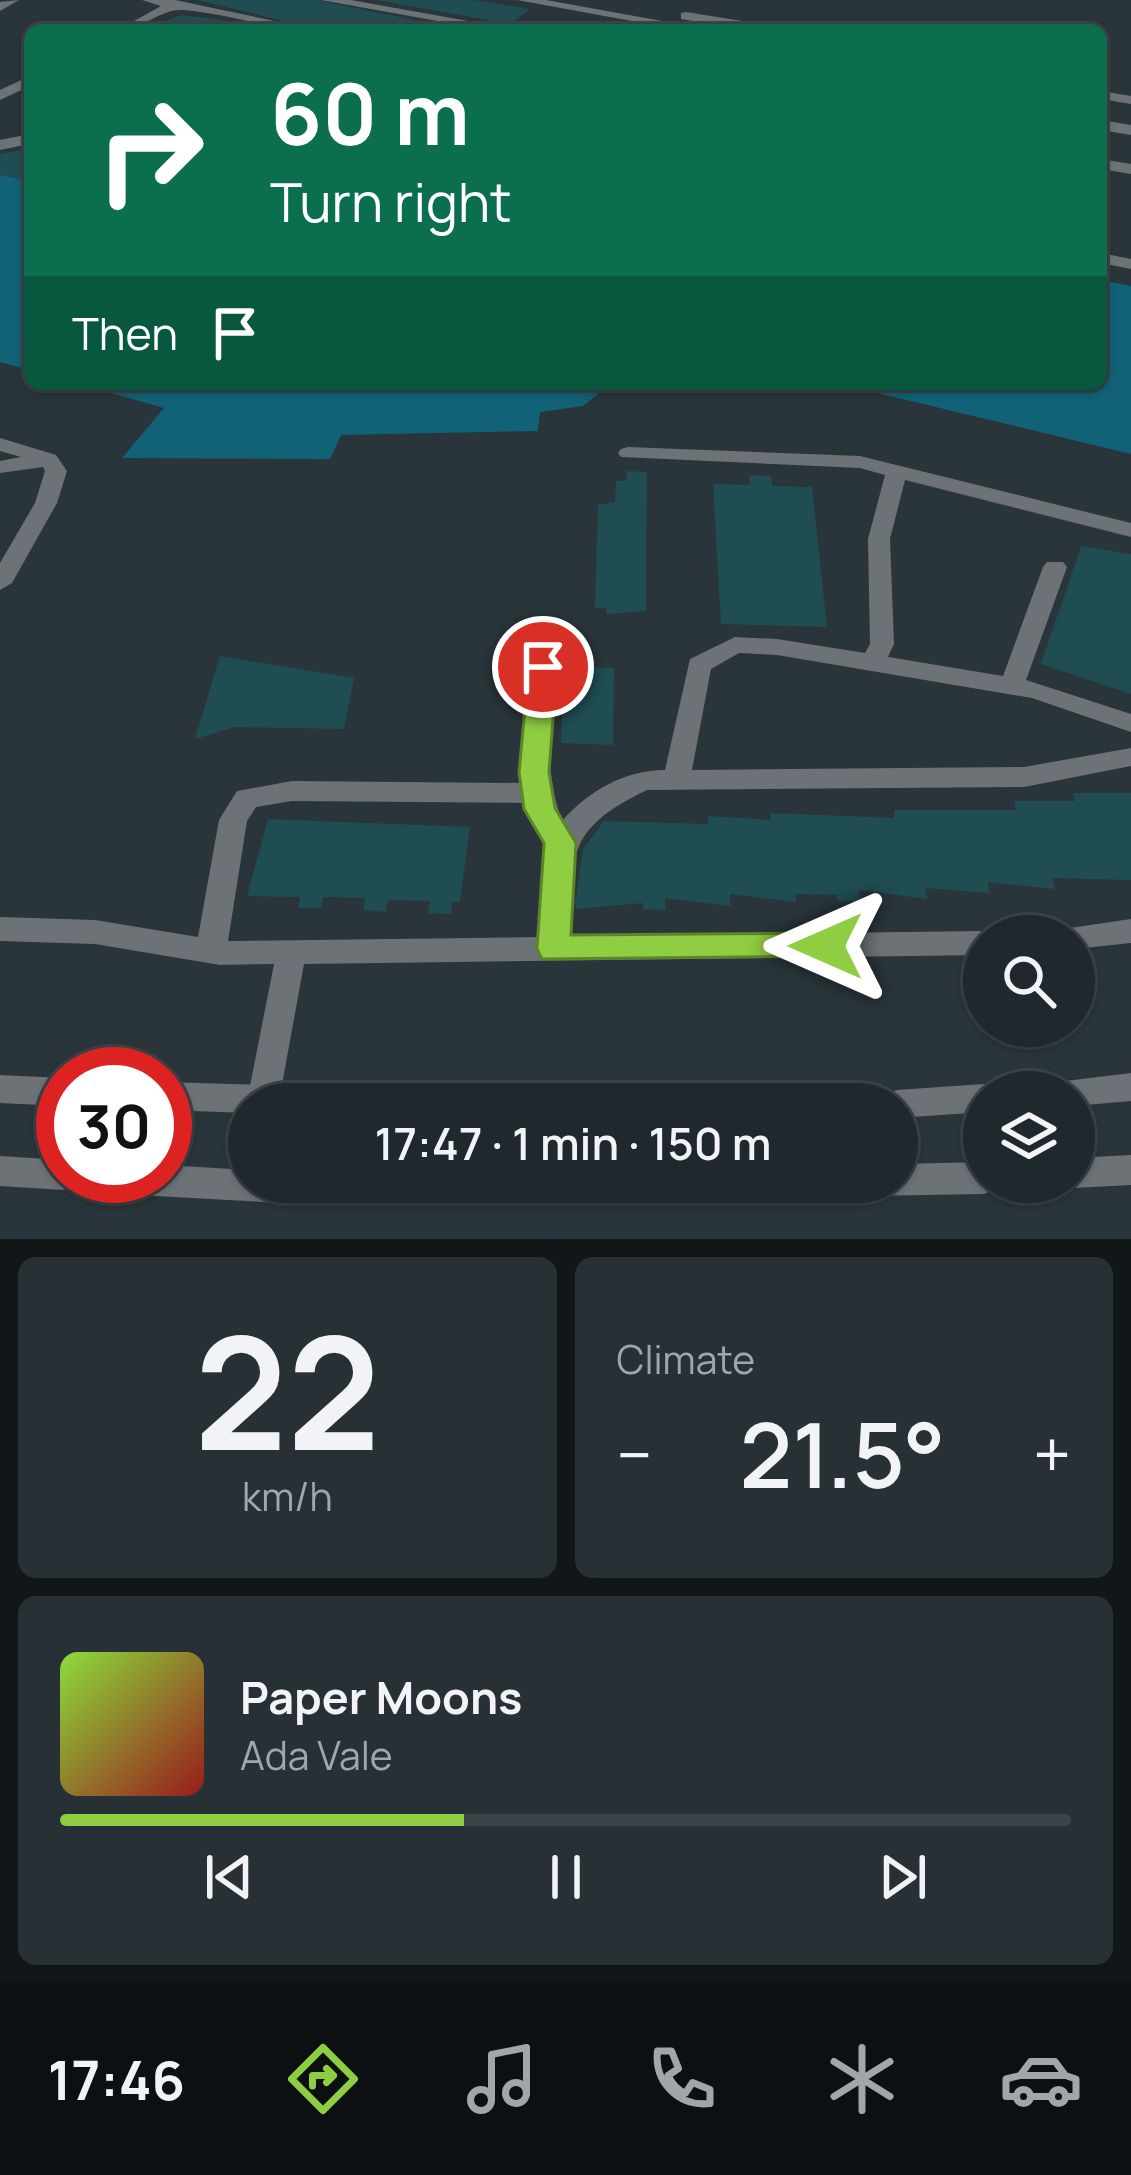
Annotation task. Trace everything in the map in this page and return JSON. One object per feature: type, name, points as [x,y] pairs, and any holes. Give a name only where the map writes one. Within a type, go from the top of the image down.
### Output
[{"type":"street","points":[[0,7],[13,0]]},
{"type":"street","points":[[148,0],[282,24]]},
{"type":"street","points":[[327,0],[475,24]]},
{"type":"street","points":[[523,0],[668,24]]},
{"type":"street","points":[[592,0],[735,24]]},
{"type":"street","points":[[678,15],[697,0]]},
{"type":"street","points":[[137,24],[179,2]]},
{"type":"street","points":[[539,18],[558,6]]},
{"type":"street","points":[[0,444],[49,459],[56,471],[0,583]]},
{"type":"street","points":[[628,453],[820,457],[896,469],[1131,530]]},
{"type":"street","points":[[0,467],[49,459]]},
{"type":"street","points":[[873,662],[881,644],[879,539],[896,469]]},
{"type":"street","points":[[0,533],[28,534]]},
{"type":"street","points":[[1012,686],[1055,567]]},
{"type":"street","points":[[677,779],[699,665],[735,645],[777,647],[1012,686],[1099,708],[1131,723]]},
{"type":"street","points":[[543,667],[537,793],[539,809],[560,843]]},
{"type":"street","points":[[554,949],[560,843],[593,801],[643,780],[1024,776],[1131,757]]},
{"type":"street","points":[[211,952],[233,820],[247,798],[292,791],[537,793]]},
{"type":"street","points":[[0,929],[95,932],[211,952],[963,943]]},
{"type":"street","points":[[1095,935],[1131,931]]},
{"type":"street","points":[[266,1083],[291,952]]},
{"type":"street","points":[[1095,1090],[1131,1088]]},
{"type":"street","points":[[0,1089],[36,1090]]},
{"type":"street","points":[[192,1097],[228,1099]]},
{"type":"street","points":[[918,1103],[963,1099]]},
{"type":"street","points":[[1095,1172],[1131,1170]]},
{"type":"street","points":[[0,1171],[36,1173]]},
{"type":"street","points":[[192,1183],[317,1190],[963,1178]]},
{"type":"shaded area","points":[[0,175],[24,180],[24,368],[0,362]]},
{"type":"shaded area","points":[[1107,281],[1131,286],[1131,454],[873,392],[694,390],[1107,390]]},
{"type":"shaded area","points":[[100,390],[603,390],[583,406],[540,412],[538,431],[341,435],[330,459],[122,458],[164,408]]},
{"type":"building","points":[[197,0],[317,0],[433,24],[296,24]]},
{"type":"building","points":[[376,0],[473,0],[530,9],[510,24]]},
{"type":"building","points":[[182,15],[240,24],[156,24]]},
{"type":"building","points":[[24,151],[24,180],[0,175],[0,154]]},
{"type":"building","points":[[627,471],[647,472],[646,611],[606,614],[606,608],[595,608],[598,505],[615,502],[616,481],[626,481]]},
{"type":"building","points":[[749,475],[771,476],[772,486],[812,487],[827,627],[721,624],[713,484],[750,485]]},
{"type":"building","points":[[1081,546],[1131,554],[1131,694],[1041,664]]},
{"type":"building","points":[[220,656],[354,678],[344,729],[235,727],[195,739]]},
{"type":"building","points":[[564,666],[614,668],[613,745],[561,743]]},
{"type":"building","points":[[1073,793],[1131,793],[1131,880],[1052,878],[1055,889],[988,882],[990,893],[925,888],[927,899],[859,890],[860,902],[837,901],[837,895],[795,894],[796,902],[730,894],[730,906],[665,898],[666,910],[643,909],[643,903],[577,909],[575,904],[583,849],[604,821],[708,824],[708,816],[771,820],[770,813],[894,818],[894,810],[1016,810],[1014,801],[1075,801]]},
{"type":"building","points":[[268,819],[470,827],[460,902],[452,902],[451,914],[428,913],[430,901],[388,900],[386,912],[363,910],[365,898],[323,897],[321,908],[298,908],[300,897],[247,896]]},
{"type":"route","points":[[543,667],[534,772],[539,809],[560,843],[554,949],[826,946]]}]
